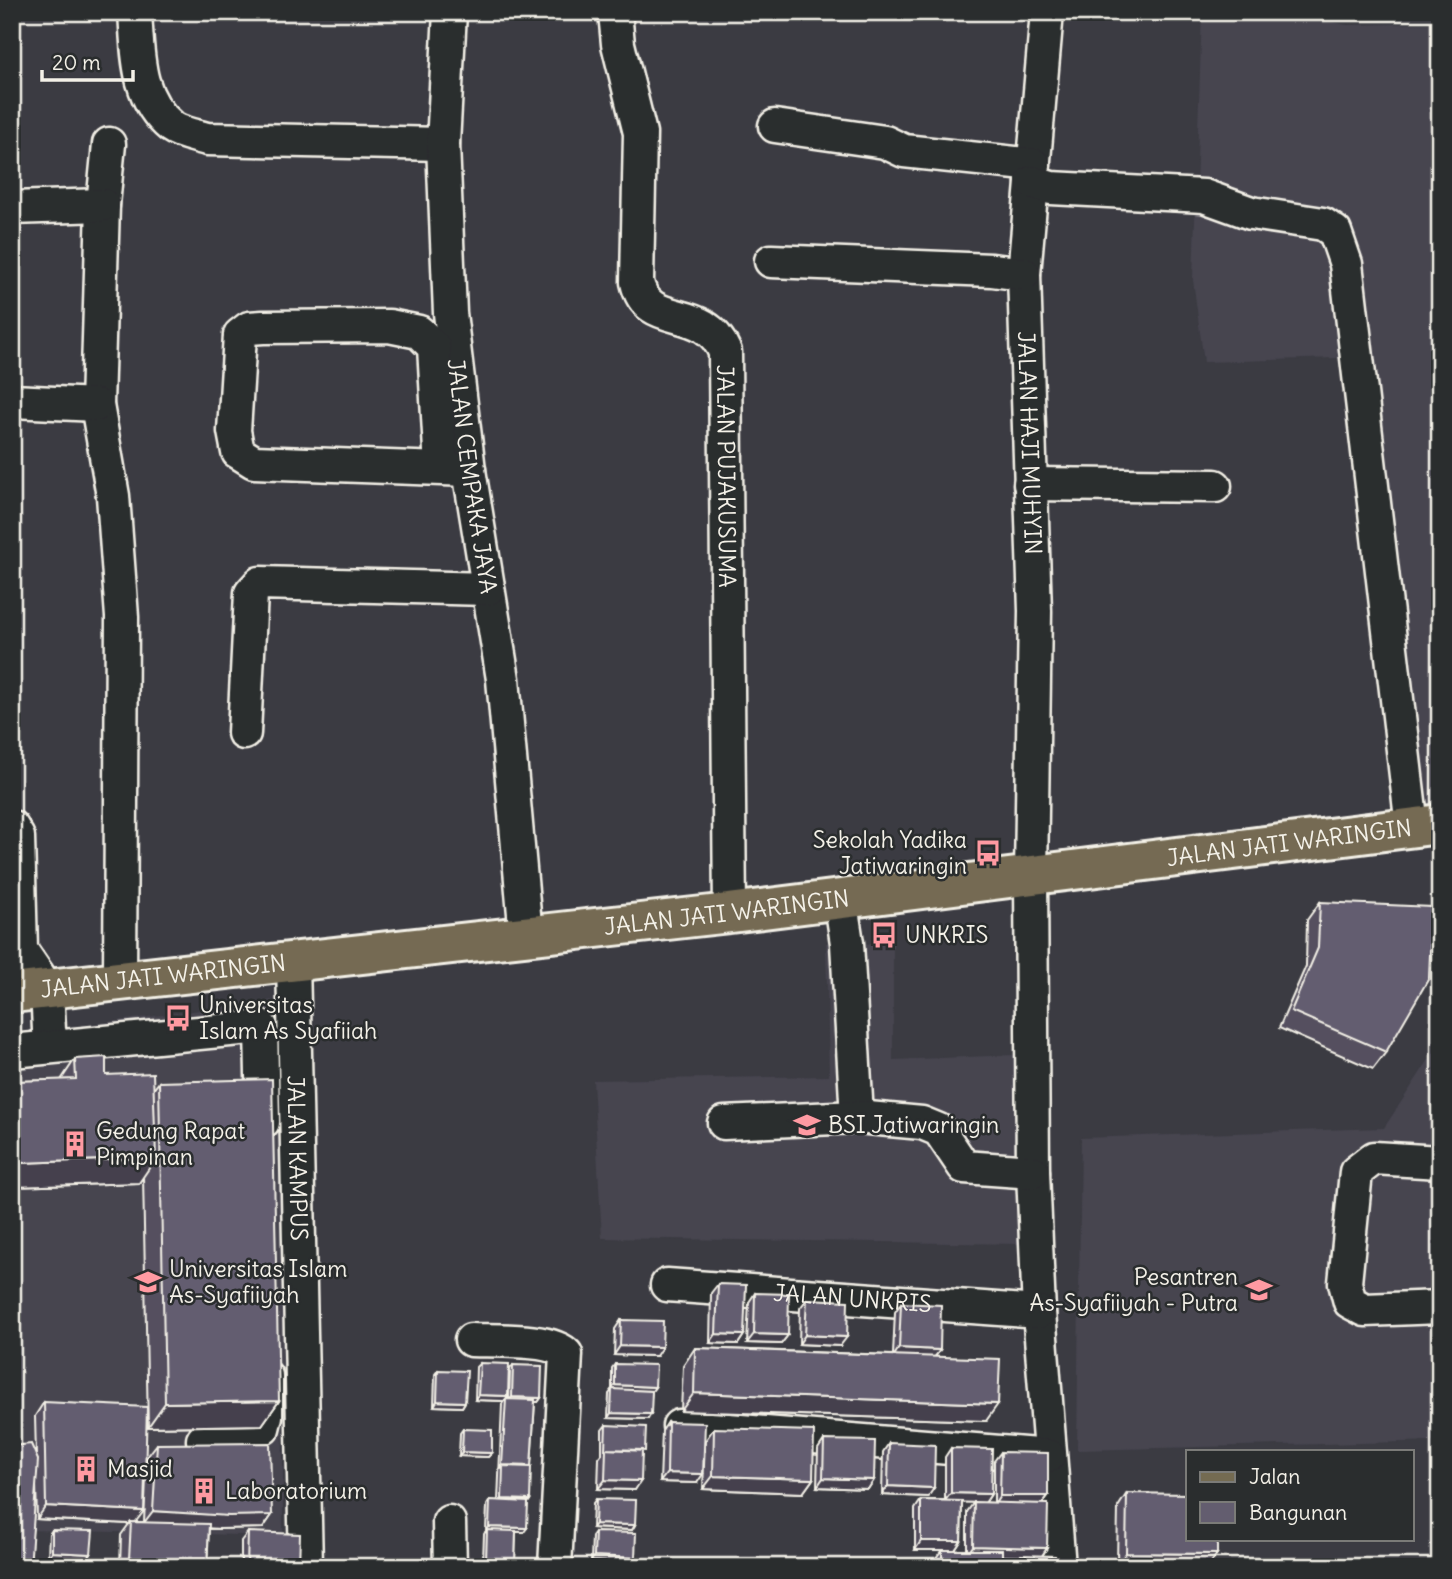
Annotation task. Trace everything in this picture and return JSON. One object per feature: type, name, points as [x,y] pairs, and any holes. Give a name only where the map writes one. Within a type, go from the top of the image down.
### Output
[{"type":"main road","name":"JALAN JATI WARINGIN","points":[[30,990],[730,913],[840,897],[1031,876],[1426,826]]},
{"type":"street","points":[[135,12],[139,79],[173,128],[208,139],[443,144]]},
{"type":"street","name":"JALAN CEMPAKA JAYA","points":[[450,12],[443,144],[455,469],[488,589],[503,679],[526,936]]},
{"type":"street","name":"JALAN PUJAKUSUMA","points":[[615,12],[618,44],[640,132],[640,297],[652,308],[706,326],[718,335],[725,352],[730,913]]},
{"type":"street","name":"JALAN HAJI MUHYIN","points":[[1047,12],[1024,274],[1035,611],[1031,876],[1033,1172],[1039,1312],[1059,1567]]},
{"type":"street","points":[[775,126],[885,142],[904,151],[1032,174],[1051,188],[1204,196],[1251,212],[1323,224],[1335,232],[1346,264],[1426,826]]},
{"type":"street","points":[[109,144],[103,205],[97,405],[113,496],[122,617],[120,980]]},
{"type":"street","points":[[12,208],[103,205]]},
{"type":"street","points":[[771,261],[992,270],[1024,274]]},
{"type":"street","points":[[389,326],[419,332],[434,347],[455,469],[254,462],[239,452],[234,431],[240,335],[249,328],[263,327],[389,326]]},
{"type":"street","points":[[12,401],[97,405]]},
{"type":"street","points":[[1030,484],[1215,486]]},
{"type":"street","points":[[244,733],[251,593],[260,583],[488,589]]},
{"type":"street","points":[[12,827],[18,837],[20,950],[30,990],[52,1045]]},
{"type":"street","points":[[840,897],[847,943],[858,1117]]},
{"type":"street","name":"JALAN KAMPUS","points":[[292,960],[306,1567]]},
{"type":"street","points":[[12,1051],[52,1045],[261,1027],[263,1152]]},
{"type":"street","points":[[724,1123],[858,1117],[931,1125],[939,1130],[964,1167],[1033,1172]]},
{"type":"street","points":[[1440,1162],[1374,1158],[1356,1172],[1345,1283],[1350,1302],[1364,1310],[1440,1307]]},
{"type":"street","name":"JALAN UNKRIS","points":[[667,1285],[1039,1312]]},
{"type":"street","points":[[471,1340],[548,1345],[561,1348],[566,1354],[555,1567]]},
{"type":"street","points":[[204,1440],[250,1436],[263,1428],[267,1416],[265,1347]]},
{"type":"street","points":[[679,1426],[1049,1456]]},
{"type":"street","points":[[449,1522],[450,1567]]},
{"type":"shaded area","points":[[1202,12],[1277,12],[1347,25],[1440,23],[1440,804],[1419,806],[1368,357],[1204,362],[1193,280]]},
{"type":"shaded area","name":"BSI Jatiwaringin","points":[[826,943],[893,944],[893,1060],[1015,1055],[1025,1244],[602,1238],[593,1080],[829,1076]]},
{"type":"shaded area","name":"Universitas Islam As-Syafiiyah","points":[[282,999],[283,1536],[29,1530],[12,1567],[12,1035]]},
{"type":"shaded area","name":"Pesantren As-Syafiiyah - Putra","points":[[1440,1043],[1440,1441],[1077,1450],[1081,1138],[1384,1128]]},
{"type":"building","points":[[1320,902],[1432,907],[1429,978],[1386,1052],[1291,1011],[1318,948]]},
{"type":"building","name":"Gedung Rapat Pimpinan","points":[[106,1057],[106,1075],[153,1073],[156,1158],[20,1163],[17,1081],[76,1079],[75,1059]]},
{"type":"building","points":[[272,1079],[279,1401],[165,1403],[159,1082]]},
{"type":"building","points":[[718,1284],[746,1285],[744,1335],[716,1334]]},
{"type":"building","points":[[755,1293],[789,1294],[788,1335],[754,1334]]},
{"type":"building","points":[[807,1299],[848,1301],[847,1337],[805,1335]]},
{"type":"building","points":[[901,1303],[941,1305],[940,1350],[899,1348]]},
{"type":"building","points":[[621,1320],[663,1321],[662,1347],[620,1346]]},
{"type":"building","points":[[695,1348],[1000,1359],[998,1404],[694,1393]]},
{"type":"building","points":[[480,1363],[509,1364],[508,1396],[478,1395]]},
{"type":"building","points":[[615,1364],[656,1365],[655,1387],[615,1385]]},
{"type":"building","points":[[513,1365],[542,1366],[541,1398],[512,1397]]},
{"type":"building","points":[[438,1370],[467,1371],[465,1402],[437,1401]]},
{"type":"building","points":[[612,1389],[652,1391],[651,1414],[611,1413]]},
{"type":"building","points":[[506,1399],[535,1400],[531,1466],[502,1465]]},
{"type":"building","name":"Masjid","points":[[44,1402],[147,1407],[144,1511],[46,1506]]},
{"type":"building","points":[[668,1422],[705,1423],[703,1474],[667,1473]]},
{"type":"building","points":[[606,1425],[646,1427],[645,1451],[605,1449]]},
{"type":"building","points":[[714,1428],[814,1431],[813,1479],[713,1476]]},
{"type":"building","points":[[463,1429],[492,1430],[492,1453],[462,1452]]},
{"type":"building","points":[[824,1440],[875,1441],[874,1480],[823,1478]]},
{"type":"building","name":"Laboratorium","points":[[270,1443],[272,1515],[229,1516],[153,1511],[157,1444]]},
{"type":"building","points":[[889,1443],[935,1445],[934,1488],[888,1486]]},
{"type":"building","points":[[31,1444],[38,1460],[30,1567],[12,1567],[12,1446]]},
{"type":"building","points":[[951,1448],[992,1449],[991,1494],[951,1493]]},
{"type":"building","points":[[606,1449],[642,1450],[641,1481],[605,1480]]},
{"type":"building","points":[[1001,1452],[1048,1453],[1048,1496],[1000,1496]]},
{"type":"building","points":[[503,1466],[531,1467],[530,1500],[502,1499]]},
{"type":"building","points":[[1127,1493],[1186,1494],[1186,1540],[1217,1540],[1217,1554],[1126,1553]]},
{"type":"building","points":[[596,1499],[636,1500],[635,1525],[595,1524]]},
{"type":"building","points":[[490,1500],[528,1502],[527,1528],[489,1527]]},
{"type":"building","points":[[921,1500],[962,1501],[961,1541],[921,1541]]},
{"type":"building","points":[[974,1502],[1048,1504],[1047,1548],[973,1546]]},
{"type":"building","points":[[131,1522],[209,1524],[207,1567],[164,1567],[165,1560],[129,1559]]},
{"type":"building","points":[[52,1530],[93,1531],[91,1554],[52,1552]]},
{"type":"building","points":[[487,1530],[516,1531],[515,1562],[486,1561]]},
{"type":"building","points":[[248,1532],[300,1534],[299,1567],[247,1567]]},
{"type":"building","points":[[595,1532],[636,1533],[635,1558],[594,1556]]},
{"type":"building","points":[[942,1550],[1002,1550],[1002,1567],[942,1567]]},
{"type":"building","points":[[1021,1555],[1055,1556],[1055,1567],[1022,1567]]},
{"type":"building","points":[[33,1557],[57,1557],[57,1567],[32,1567]]},
{"type":"building","points":[[483,1561],[524,1562],[524,1567],[483,1567]]},
{"type":"building","points":[[1093,1563],[1123,1564],[1123,1567],[1093,1567]]},
{"type":"place","name":"Sekolah Yadika Jatiwaringin","points":[[988,853]]},
{"type":"place","name":"UNKRIS","points":[[884,935]]},
{"type":"place","name":"Universitas Islam As Syafiiah","points":[[178,1018]]},
{"type":"place","name":"BSI Jatiwaringin","points":[[807,1125]]},
{"type":"place","name":"Gedung Rapat Pimpinan","points":[[75,1144]]},
{"type":"place","name":"Universitas Islam As-Syafiiyah","points":[[148,1282]]},
{"type":"place","name":"Pesantren As-Syafiiyah - Putra","points":[[1259,1290]]},
{"type":"place","name":"Masjid","points":[[86,1469]]},
{"type":"place","name":"Laboratorium","points":[[204,1491]]}]
